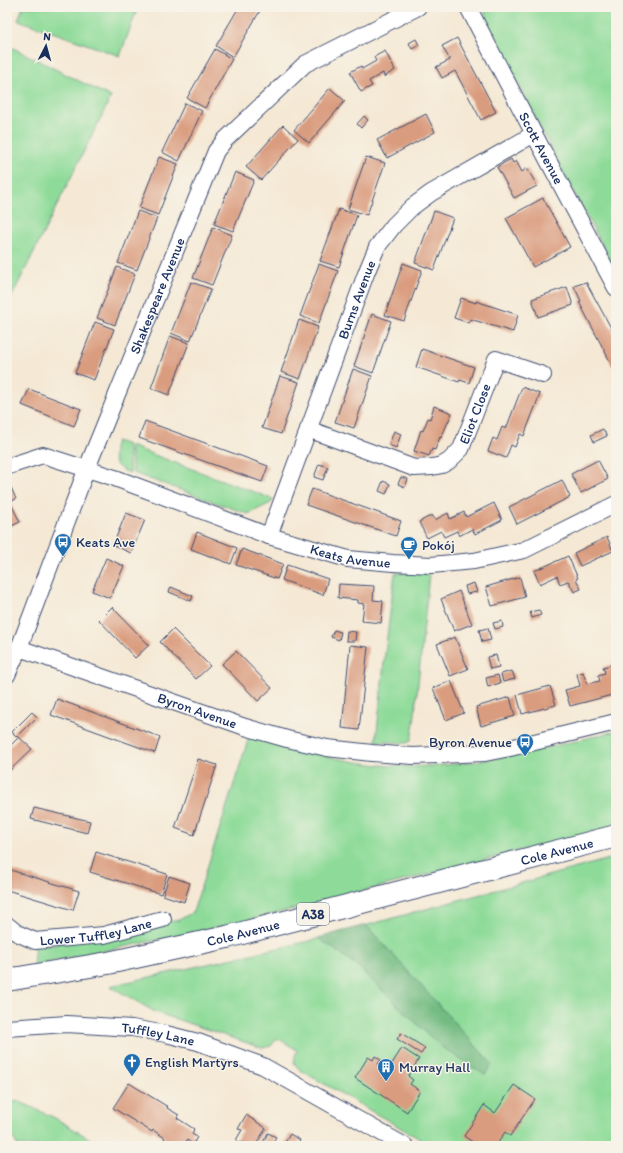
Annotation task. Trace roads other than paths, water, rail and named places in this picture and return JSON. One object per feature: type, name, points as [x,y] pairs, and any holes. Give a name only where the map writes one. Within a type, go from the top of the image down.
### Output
[{"type":"highway","name":"Cole Avenue","points":[[7,980],[108,963],[227,937],[616,836]]},
{"type":"street","name":"Shakespeare Avenue","points":[[7,675],[19,648],[87,468],[216,151],[225,140],[305,64],[418,7]]},
{"type":"street","name":"Scott Avenue","points":[[468,7],[616,288]]},
{"type":"street","name":"Burns Avenue","points":[[269,536],[377,247],[394,225],[412,207],[431,193],[534,134]]},
{"type":"street","name":"Eliot Close","points":[[308,429],[414,468],[442,466],[460,449],[496,359],[543,375]]},
{"type":"street","name":"Keats Avenue","points":[[9,466],[43,455],[87,468],[269,536],[348,559],[431,565],[474,561],[524,550],[616,504]]},
{"type":"street","name":"Byron Avenue","points":[[19,648],[245,727],[327,748],[413,756],[485,753],[616,722]]},
{"type":"street","name":"Lower Tuffley Lane","points":[[7,925],[17,933],[35,941],[104,935],[163,919]]},
{"type":"street","name":"Tuffley Lane","points":[[7,1028],[67,1024],[124,1027],[166,1034],[198,1042],[263,1066],[403,1145]]},
{"type":"place","name":"Keats Ave","points":[[63,557]]},
{"type":"place","name":"Pokój","points":[[409,560]]},
{"type":"place","name":"Byron Avenue","points":[[525,757]]},
{"type":"place","name":"English Martyrs","points":[[132,1077]]},
{"type":"place","name":"Murray Hall","points":[[386,1082]]}]
